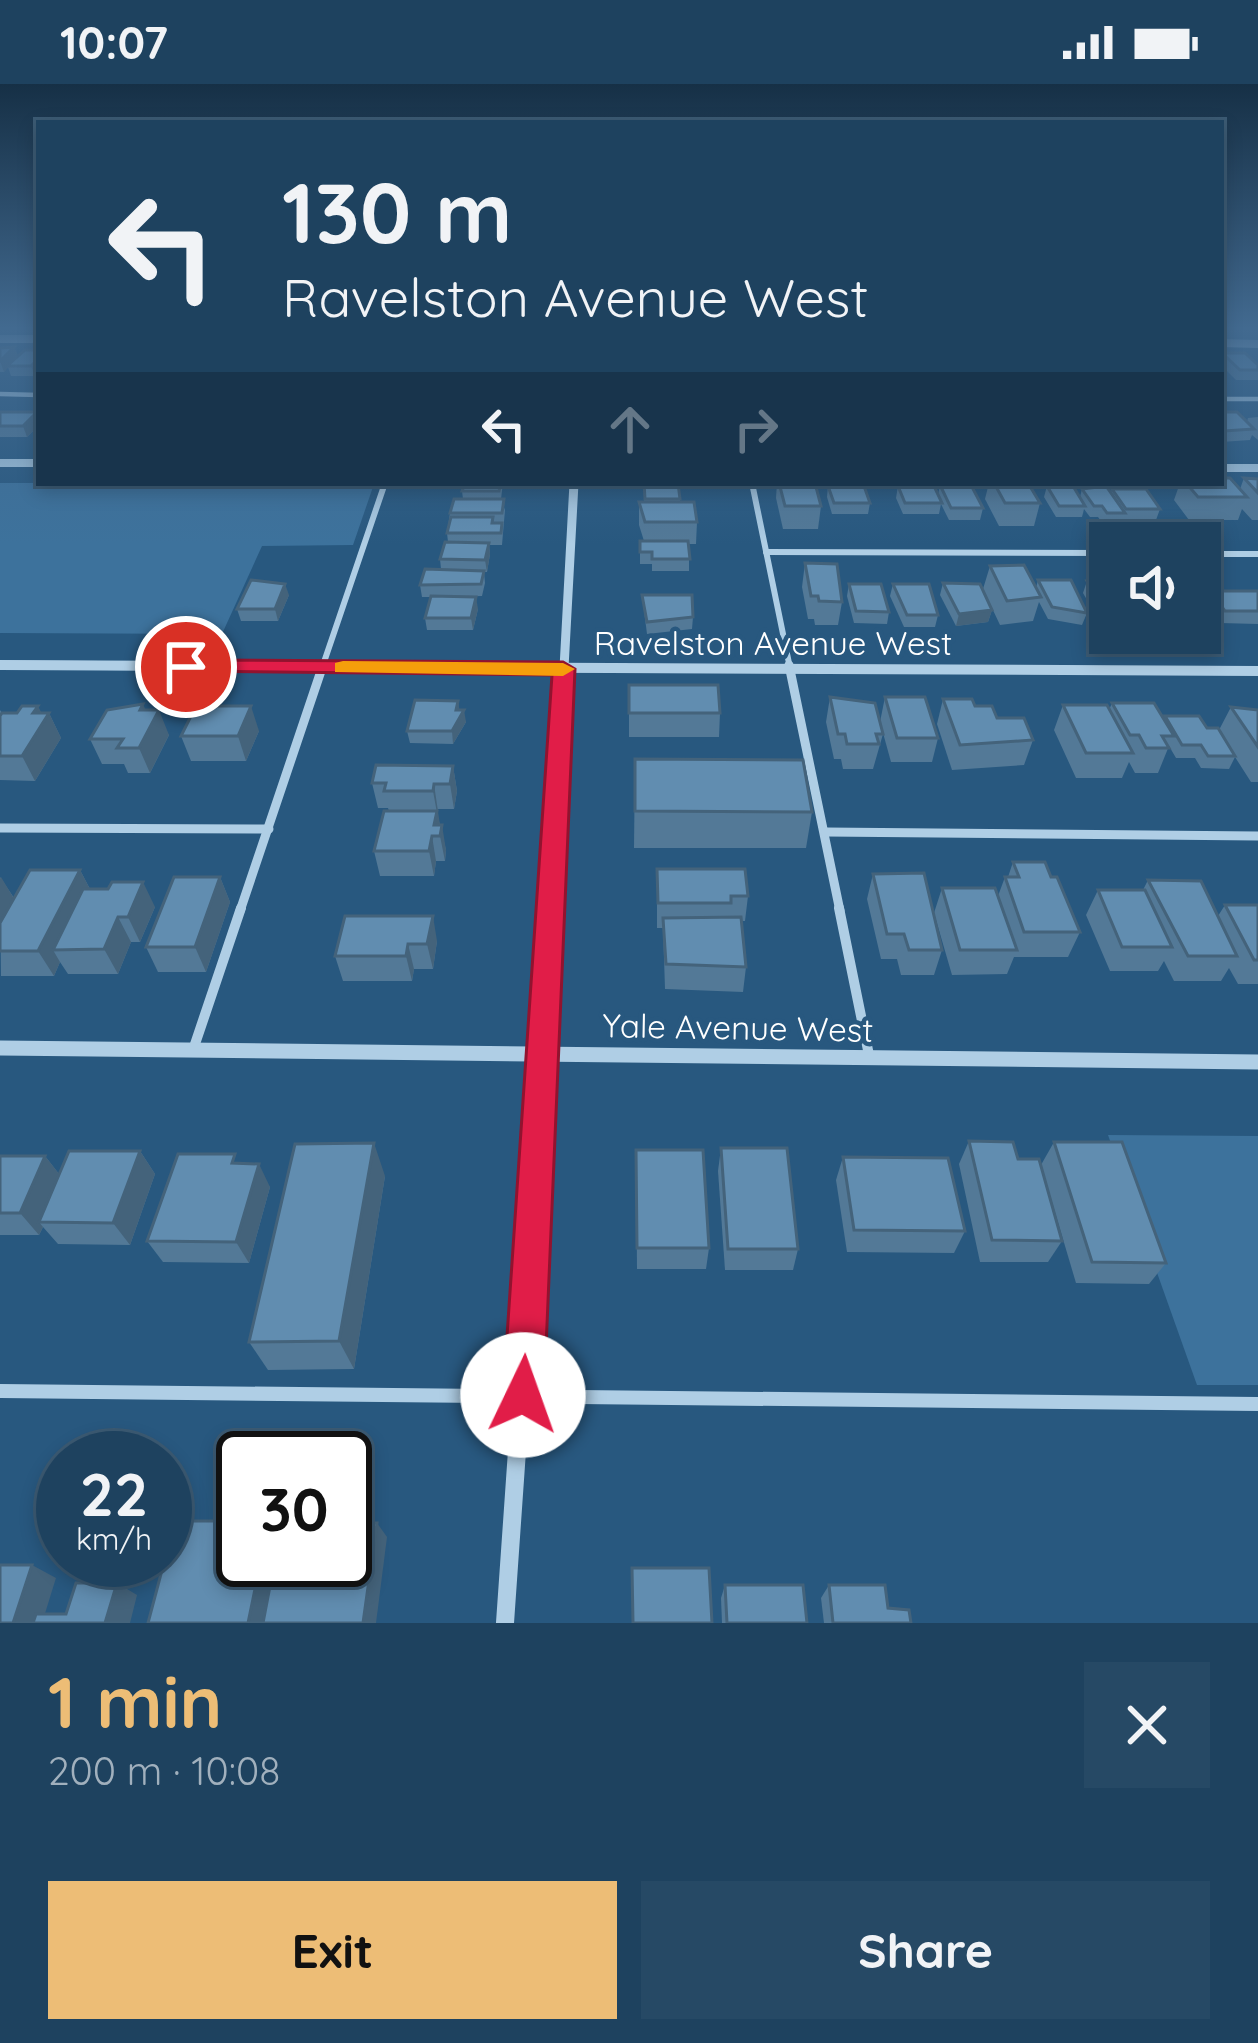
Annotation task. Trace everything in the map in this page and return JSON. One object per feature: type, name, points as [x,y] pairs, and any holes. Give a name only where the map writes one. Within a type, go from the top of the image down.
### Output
[{"type":"street","points":[[0,463],[36,463]]},
{"type":"street","points":[[1224,468],[1258,468]]},
{"type":"street","points":[[505,1623],[523,1395],[574,486]]},
{"type":"street","name":"Ravelston Avenue West","points":[[0,665],[1258,671]]},
{"type":"street","name":"Yale Avenue West","points":[[0,1048],[1258,1062]]},
{"type":"lane","points":[[193,1050],[385,486]]},
{"type":"lane","points":[[753,486],[870,1060]]},
{"type":"lane","points":[[766,552],[1089,553]]},
{"type":"lane","points":[[1221,554],[1258,554]]},
{"type":"lane","points":[[0,828],[269,829]]},
{"type":"lane","points":[[826,832],[1258,836]]},
{"type":"lane","points":[[0,1391],[1258,1404]]},
{"type":"shaded area","points":[[0,483],[373,486],[353,545],[262,546],[222,634],[0,633]]},
{"type":"shaded area","points":[[1108,1135],[1258,1136],[1258,1385],[1197,1385]]},
{"type":"building","points":[[0,412],[36,412],[23,426],[0,426]]},
{"type":"building","points":[[1224,412],[1237,412],[1254,429],[1224,431]]},
{"type":"building","points":[[1224,478],[1230,478],[1247,497],[1198,497],[1189,486],[1224,486]]},
{"type":"building","points":[[1244,478],[1258,479],[1258,493]]},
{"type":"building","points":[[464,486],[500,486],[499,491],[462,491]]},
{"type":"building","points":[[644,486],[678,486],[680,499],[645,499]]},
{"type":"building","points":[[780,486],[816,486],[821,506],[785,506]]},
{"type":"building","points":[[828,486],[864,486],[870,503],[834,503]]},
{"type":"building","points":[[898,486],[934,486],[942,503],[905,503]]},
{"type":"building","points":[[940,486],[972,486],[983,508],[951,508]]},
{"type":"building","points":[[996,486],[1030,486],[1040,503],[1005,503]]},
{"type":"building","points":[[1047,486],[1073,486],[1085,506],[1059,506]]},
{"type":"building","points":[[1106,486],[1125,513],[1107,513],[1102,506],[1094,506],[1082,489]]},
{"type":"building","points":[[1112,489],[1146,489],[1160,509],[1126,509]]},
{"type":"building","points":[[454,499],[504,499],[502,513],[450,513]]},
{"type":"building","points":[[639,502],[694,502],[697,522],[645,522]]},
{"type":"building","points":[[451,517],[493,517],[492,523],[502,523],[501,533],[447,533]]},
{"type":"building","points":[[640,541],[688,541],[690,559],[652,559],[652,552],[640,552]]},
{"type":"building","points":[[445,542],[489,543],[485,560],[440,559]]},
{"type":"building","points":[[805,563],[837,564],[842,602],[811,596]]},
{"type":"building","points":[[1024,565],[1041,597],[1007,601],[990,566]]},
{"type":"building","points":[[425,569],[484,571],[481,584],[420,585]]},
{"type":"building","points":[[251,580],[285,584],[275,609],[237,609]]},
{"type":"building","points":[[1038,580],[1071,580],[1087,613],[1052,607]]},
{"type":"building","points":[[943,583],[980,584],[992,610],[959,614]]},
{"type":"building","points":[[849,584],[881,584],[889,612],[856,611]]},
{"type":"building","points":[[893,584],[929,584],[938,615],[907,615]]},
{"type":"building","points":[[1221,591],[1258,591],[1258,611],[1225,611]]},
{"type":"building","points":[[642,595],[692,595],[693,617],[647,622]]},
{"type":"building","points":[[431,596],[476,597],[471,618],[425,618]]},
{"type":"building","points":[[629,685],[718,685],[720,713],[629,713]]},
{"type":"building","points":[[830,697],[875,703],[883,734],[876,734],[879,744],[847,744],[845,734],[838,734]]},
{"type":"building","points":[[885,697],[925,697],[938,738],[897,738]]},
{"type":"building","points":[[943,699],[972,699],[975,706],[992,706],[997,718],[1024,718],[1033,740],[960,745]]},
{"type":"building","points":[[415,700],[458,701],[456,710],[464,710],[452,731],[407,731]]},
{"type":"building","points":[[1112,703],[1154,703],[1174,736],[1162,736],[1169,748],[1146,748],[1139,735],[1130,735]]},
{"type":"building","points":[[143,704],[140,710],[159,710],[139,748],[117,748],[123,739],[90,739],[107,710]]},
{"type":"building","points":[[1063,705],[1107,705],[1133,753],[1086,753]]},
{"type":"building","points":[[22,706],[38,706],[33,713],[49,713],[22,756],[0,756],[0,716],[17,713]]},
{"type":"building","points":[[196,706],[251,706],[238,736],[181,736]]},
{"type":"building","points":[[1231,707],[1258,710],[1258,747]]},
{"type":"building","points":[[1165,716],[1199,716],[1207,728],[1218,728],[1235,756],[1208,756],[1201,745],[1182,745]]},
{"type":"building","points":[[635,759],[803,760],[812,812],[635,811]]},
{"type":"building","points":[[376,765],[453,766],[450,784],[434,784],[433,791],[384,791],[386,783],[372,783]]},
{"type":"building","points":[[384,811],[437,811],[434,825],[442,825],[440,836],[432,836],[429,851],[374,851]]},
{"type":"building","points":[[1013,862],[1045,862],[1051,877],[1057,877],[1080,932],[1024,932],[1005,877],[1019,877]]},
{"type":"building","points":[[657,869],[745,869],[748,896],[731,896],[731,903],[658,903]]},
{"type":"building","points":[[30,870],[80,870],[38,951],[0,951],[0,923]]},
{"type":"building","points":[[924,873],[942,950],[909,950],[904,934],[887,934],[873,874]]},
{"type":"building","points":[[174,877],[220,877],[195,947],[146,947]]},
{"type":"building","points":[[1148,880],[1201,881],[1237,956],[1188,956]]},
{"type":"building","points":[[112,882],[143,882],[128,917],[118,917],[104,949],[53,950],[83,889],[108,889]]},
{"type":"building","points":[[942,888],[995,888],[1017,950],[960,950]]},
{"type":"building","points":[[1098,890],[1145,890],[1172,947],[1122,947]]},
{"type":"building","points":[[1225,905],[1258,905],[1258,960],[1254,960]]},
{"type":"building","points":[[345,916],[433,916],[427,944],[408,944],[406,956],[335,956]]},
{"type":"building","points":[[741,917],[746,967],[666,964],[663,918]]},
{"type":"building","points":[[969,1141],[1013,1142],[1018,1159],[1039,1159],[1062,1241],[992,1240]]},
{"type":"building","points":[[1054,1142],[1122,1142],[1166,1263],[1092,1262]]},
{"type":"building","points":[[374,1143],[339,1341],[249,1342],[295,1144]]},
{"type":"building","points":[[721,1148],[787,1148],[798,1249],[728,1249]]},
{"type":"building","points":[[636,1150],[703,1150],[709,1248],[637,1248]]},
{"type":"building","points":[[69,1151],[140,1151],[113,1223],[39,1222]]},
{"type":"building","points":[[178,1154],[235,1154],[232,1163],[259,1164],[236,1242],[147,1241]]},
{"type":"building","points":[[0,1156],[45,1156],[20,1213],[0,1213]]},
{"type":"building","points":[[843,1157],[948,1158],[965,1231],[854,1230]]},
{"type":"building","points":[[192,1521],[216,1521],[216,1587],[255,1587],[248,1623],[148,1623],[158,1587],[192,1587]]},
{"type":"building","points":[[0,1565],[32,1565],[13,1623],[0,1623]]},
{"type":"building","points":[[632,1568],[709,1568],[712,1623],[633,1623]]},
{"type":"building","points":[[725,1585],[803,1585],[807,1623],[727,1623]]},
{"type":"building","points":[[829,1585],[885,1585],[888,1608],[909,1610],[911,1623],[833,1623]]},
{"type":"building","points":[[75,1587],[116,1587],[105,1623],[33,1623],[36,1614],[66,1614]]},
{"type":"building","points":[[270,1587],[368,1587],[363,1623],[263,1623]]},
{"type":"slow traffic","points":[[343,668],[563,669]]},
{"type":"route","points":[[186,667],[563,669],[523,1395]]}]
